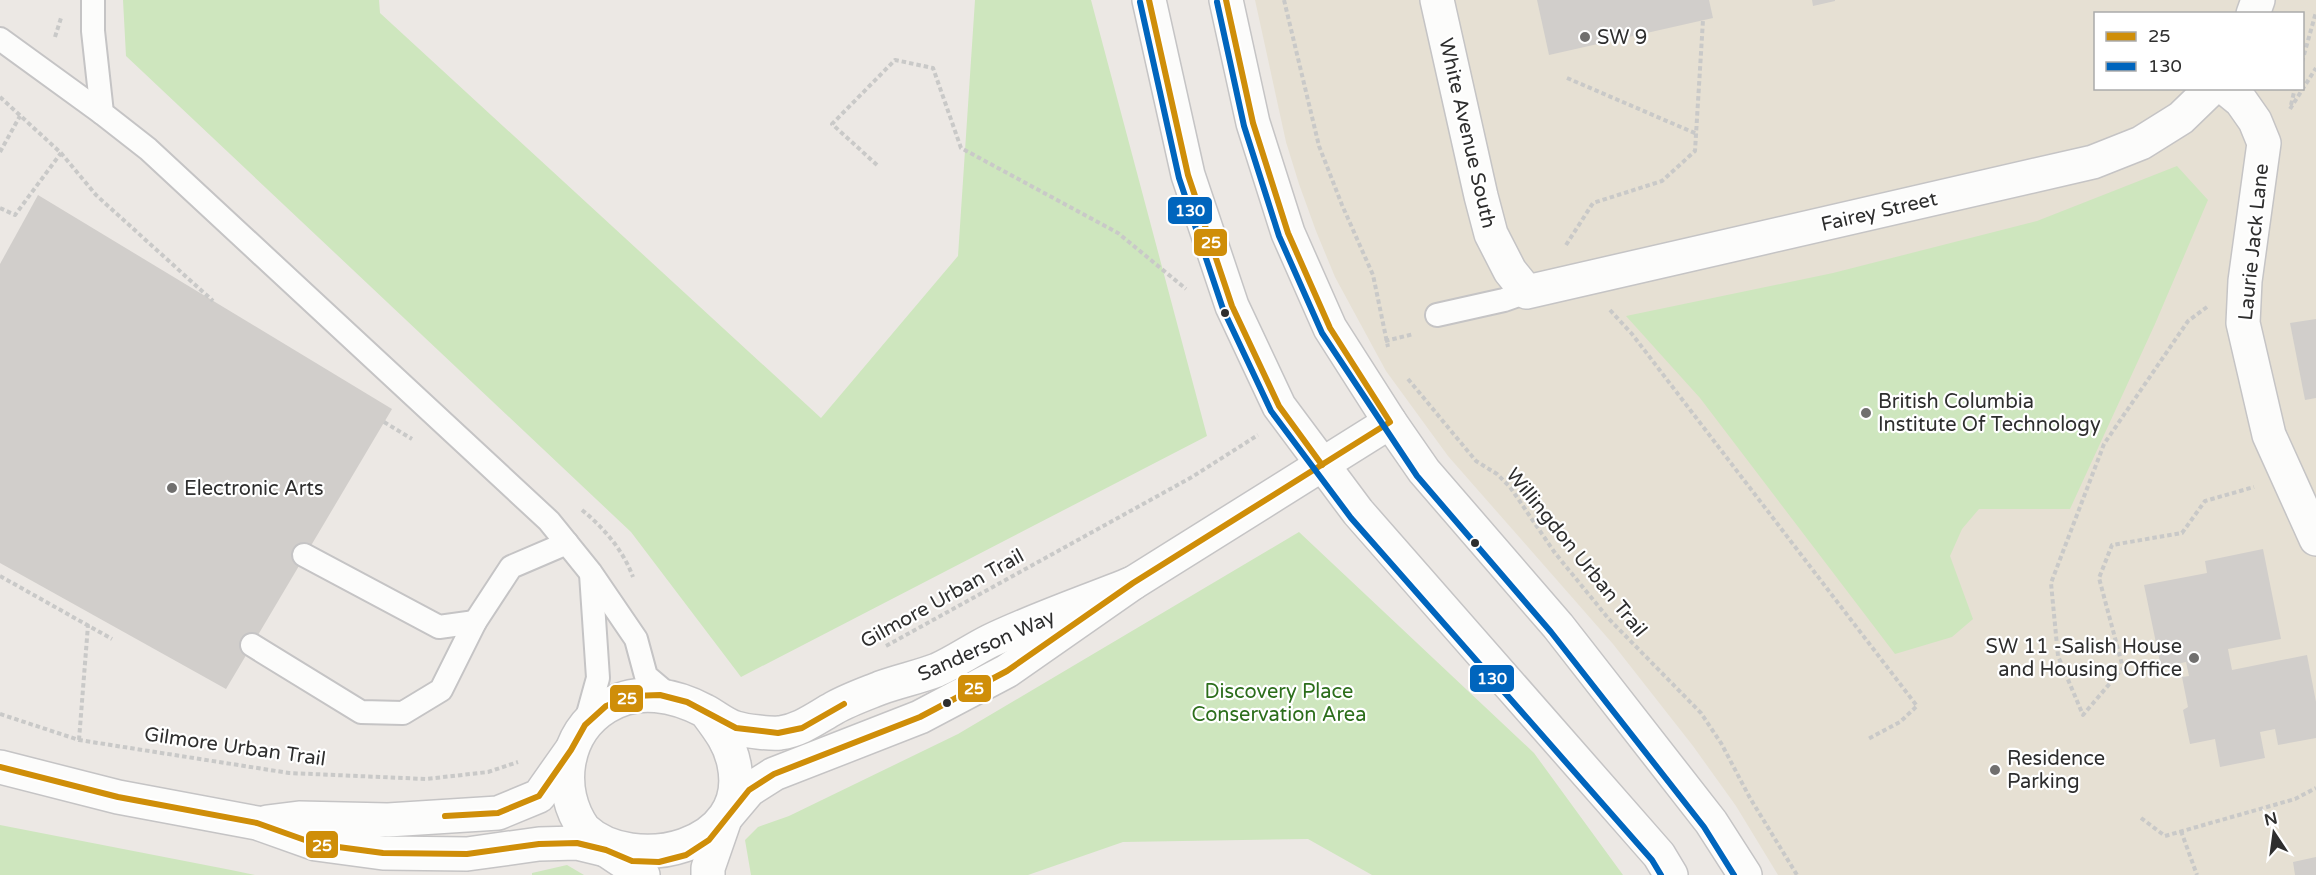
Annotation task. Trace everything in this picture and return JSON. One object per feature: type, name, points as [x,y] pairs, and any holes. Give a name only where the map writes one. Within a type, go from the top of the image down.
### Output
[{"type":"street","points":[[1149,0],[1188,175],[1232,306],[1279,406],[1358,512],[1659,855],[1671,875]]},
{"type":"street","points":[[1226,0],[1253,123],[1288,233],[1330,328],[1390,422],[1436,487],[1558,626],[1711,822],[1745,875]]},
{"type":"street","name":"White Avenue South","points":[[1437,0],[1480,196],[1491,234],[1510,271],[1527,292]]},
{"type":"street","name":"Fairey Street","points":[[1527,292],[2093,162],[2140,143],[2181,118],[2210,90]]},
{"type":"street","name":"Laurie Jack Lane","points":[[2227,90],[2241,101],[2255,121],[2264,143],[2245,281],[2243,323],[2269,435],[2316,539]]},
{"type":"street","name":"Sanderson Way","points":[[725,819],[749,790],[774,774],[920,717],[1007,671],[1133,583],[1390,422]]},
{"type":"street","name":"Sanderson Way","points":[[706,711],[736,728],[778,733],[802,728],[845,703],[881,688],[938,670],[991,641],[1133,583]]},
{"type":"street","points":[[257,824],[299,818],[388,820],[498,813],[539,796],[578,738],[606,706],[633,696],[660,695],[687,702],[706,711],[726,739],[735,765],[734,792],[708,868],[708,875]]},
{"type":"street","points":[[578,738],[566,778],[571,807],[585,831],[606,850],[643,875]]},
{"type":"street","points":[[0,766],[118,797],[257,824],[316,844],[383,854],[467,854],[539,844],[577,843],[606,850],[632,861],[659,862],[686,855],[709,840],[725,819]]},
{"type":"lane","points":[[93,0],[93,31],[102,113]]},
{"type":"lane","points":[[0,39],[148,149],[549,521],[591,573],[636,639],[646,676],[672,698]]},
{"type":"lane","points":[[1437,315],[1504,300],[1527,292]]},
{"type":"lane","points":[[252,645],[361,712],[403,713],[441,690],[475,622],[511,567],[567,543]]},
{"type":"lane","points":[[304,555],[410,614],[439,627],[475,622]]},
{"type":"lane","points":[[578,738],[598,678],[591,573]]},
{"type":"path","points":[[1284,0],[1319,146],[1373,275],[1385,341],[1390,353]]},
{"type":"path","points":[[2304,55],[2316,12]]},
{"type":"path","points":[[1562,253],[1593,203],[1662,181],[1695,151],[1702,20]]},
{"type":"path","points":[[877,165],[832,123],[895,60],[933,68],[961,148],[1118,233],[1186,289]]},
{"type":"path","points":[[1567,78],[1697,134]]},
{"type":"path","points":[[2290,109],[2295,90]]},
{"type":"path","points":[[0,97],[62,153],[96,195],[213,300]]},
{"type":"path","points":[[0,152],[20,116]]},
{"type":"path","points":[[0,208],[15,215],[62,153]]},
{"type":"path","points":[[2245,281],[2188,321],[2104,444],[2051,583],[2058,656],[2083,715],[2123,668],[2099,578],[2112,545],[2182,533],[2205,501],[2288,478]]},
{"type":"path","points":[[1609,309],[1632,334],[1917,706],[1900,722],[1868,740]]},
{"type":"path","name":"Willingdon Urban Trail","points":[[1405,374],[1476,461],[1497,474],[1510,487],[1555,553],[1608,618],[1701,713],[1721,742],[1750,798],[1797,875]]},
{"type":"path","points":[[384,422],[413,440]]},
{"type":"path","name":"Gilmore Urban Trail","points":[[882,648],[1192,477],[1249,440]]},
{"type":"path","points":[[0,576],[112,639]]},
{"type":"path","points":[[79,740],[88,626]]},
{"type":"path","name":"Gilmore Urban Trail","points":[[0,714],[79,740],[289,773],[414,778],[488,772],[528,759]]},
{"type":"path","points":[[2141,818],[2165,836],[2295,799],[2316,788]]},
{"type":"path","points":[[2181,831],[2197,875]]},
{"type":"shaded area","name":"British Columbia Institute Of Technology","points":[[1255,0],[2316,0],[2316,875],[1778,875],[1736,806],[1693,746],[1613,644],[1448,456],[1386,371],[1335,277],[1299,184],[1286,142]]},
{"type":"green space","points":[[123,0],[379,0],[380,13],[821,418],[958,256],[975,0],[1091,0],[1207,436],[741,677],[631,532],[126,56]]},
{"type":"green space","points":[[2177,166],[2208,200],[2155,324],[2070,509],[1979,509],[1962,529],[1950,556],[1973,619],[1952,637],[1895,654],[1700,398],[1626,316],[1833,273],[2037,221]]},
{"type":"green space","name":"Discovery Place Conservation Area","points":[[1299,532],[1534,753],[1623,875],[1372,875],[1308,839],[1123,842],[1028,875],[751,875],[745,840],[758,827],[789,816],[958,734]]},
{"type":"green space","points":[[0,825],[231,870],[255,875],[0,875]]},
{"type":"green space","points":[[567,865],[584,875],[532,875],[532,873]]},
{"type":"building","name":"SW 9","points":[[1537,0],[1709,0],[1713,18],[1549,55]]},
{"type":"building","points":[[1812,0],[1835,0],[1835,1],[1813,6]]},
{"type":"building","name":"Electronic Arts","points":[[38,195],[392,409],[226,689],[0,563],[0,264]]},
{"type":"building","points":[[2316,319],[2316,398],[2305,400],[2290,323]]},
{"type":"building","name":"SW 11 -Salish House and Housing Office","points":[[2263,549],[2281,639],[2228,649],[2232,670],[2307,655],[2316,702],[2316,738],[2278,745],[2275,729],[2260,732],[2265,758],[2220,767],[2215,739],[2190,744],[2183,710],[2188,707],[2182,677],[2189,676],[2186,662],[2161,667],[2144,585],[2207,573],[2205,561]]},
{"type":"building","points":[[2316,857],[2316,875],[2295,875],[2293,862]]},
{"type":"transit line","name":"25","points":[[1149,0],[1188,175],[1232,306],[1279,406],[1322,465]]},
{"type":"transit line","name":"25","points":[[0,767],[118,797],[257,823],[316,844],[383,853],[467,854],[539,844],[577,843],[606,850],[632,861],[659,862],[686,855],[709,840],[749,790],[774,774],[920,717],[1007,671],[1133,583],[1390,422],[1330,328],[1288,233],[1253,123],[1226,0]]},
{"type":"transit line","name":"130","points":[[1140,2],[1179,178],[1223,309],[1271,411],[1351,518],[1652,860],[1661,875]]},
{"type":"transit line","name":"130","points":[[1217,2],[1244,126],[1279,236],[1322,333],[1417,476],[1551,632],[1704,827],[1734,875]]},
{"type":"transit line","name":"25","points":[[445,816],[498,813],[539,796],[571,750],[585,725],[606,706],[632,696],[660,695],[687,702],[736,728],[778,733],[802,728],[844,704]]},
{"type":"place","name":"SW 9","points":[[1585,37]]},
{"type":"place","name":"British Columbia Institute Of Technology","points":[[1866,413]]},
{"type":"place","name":"Electronic Arts","points":[[172,488]]},
{"type":"place","name":"SW 11 -Salish House and Housing Office","points":[[2194,658]]},
{"type":"place","name":"Residence Parking","points":[[1995,770]]}]
